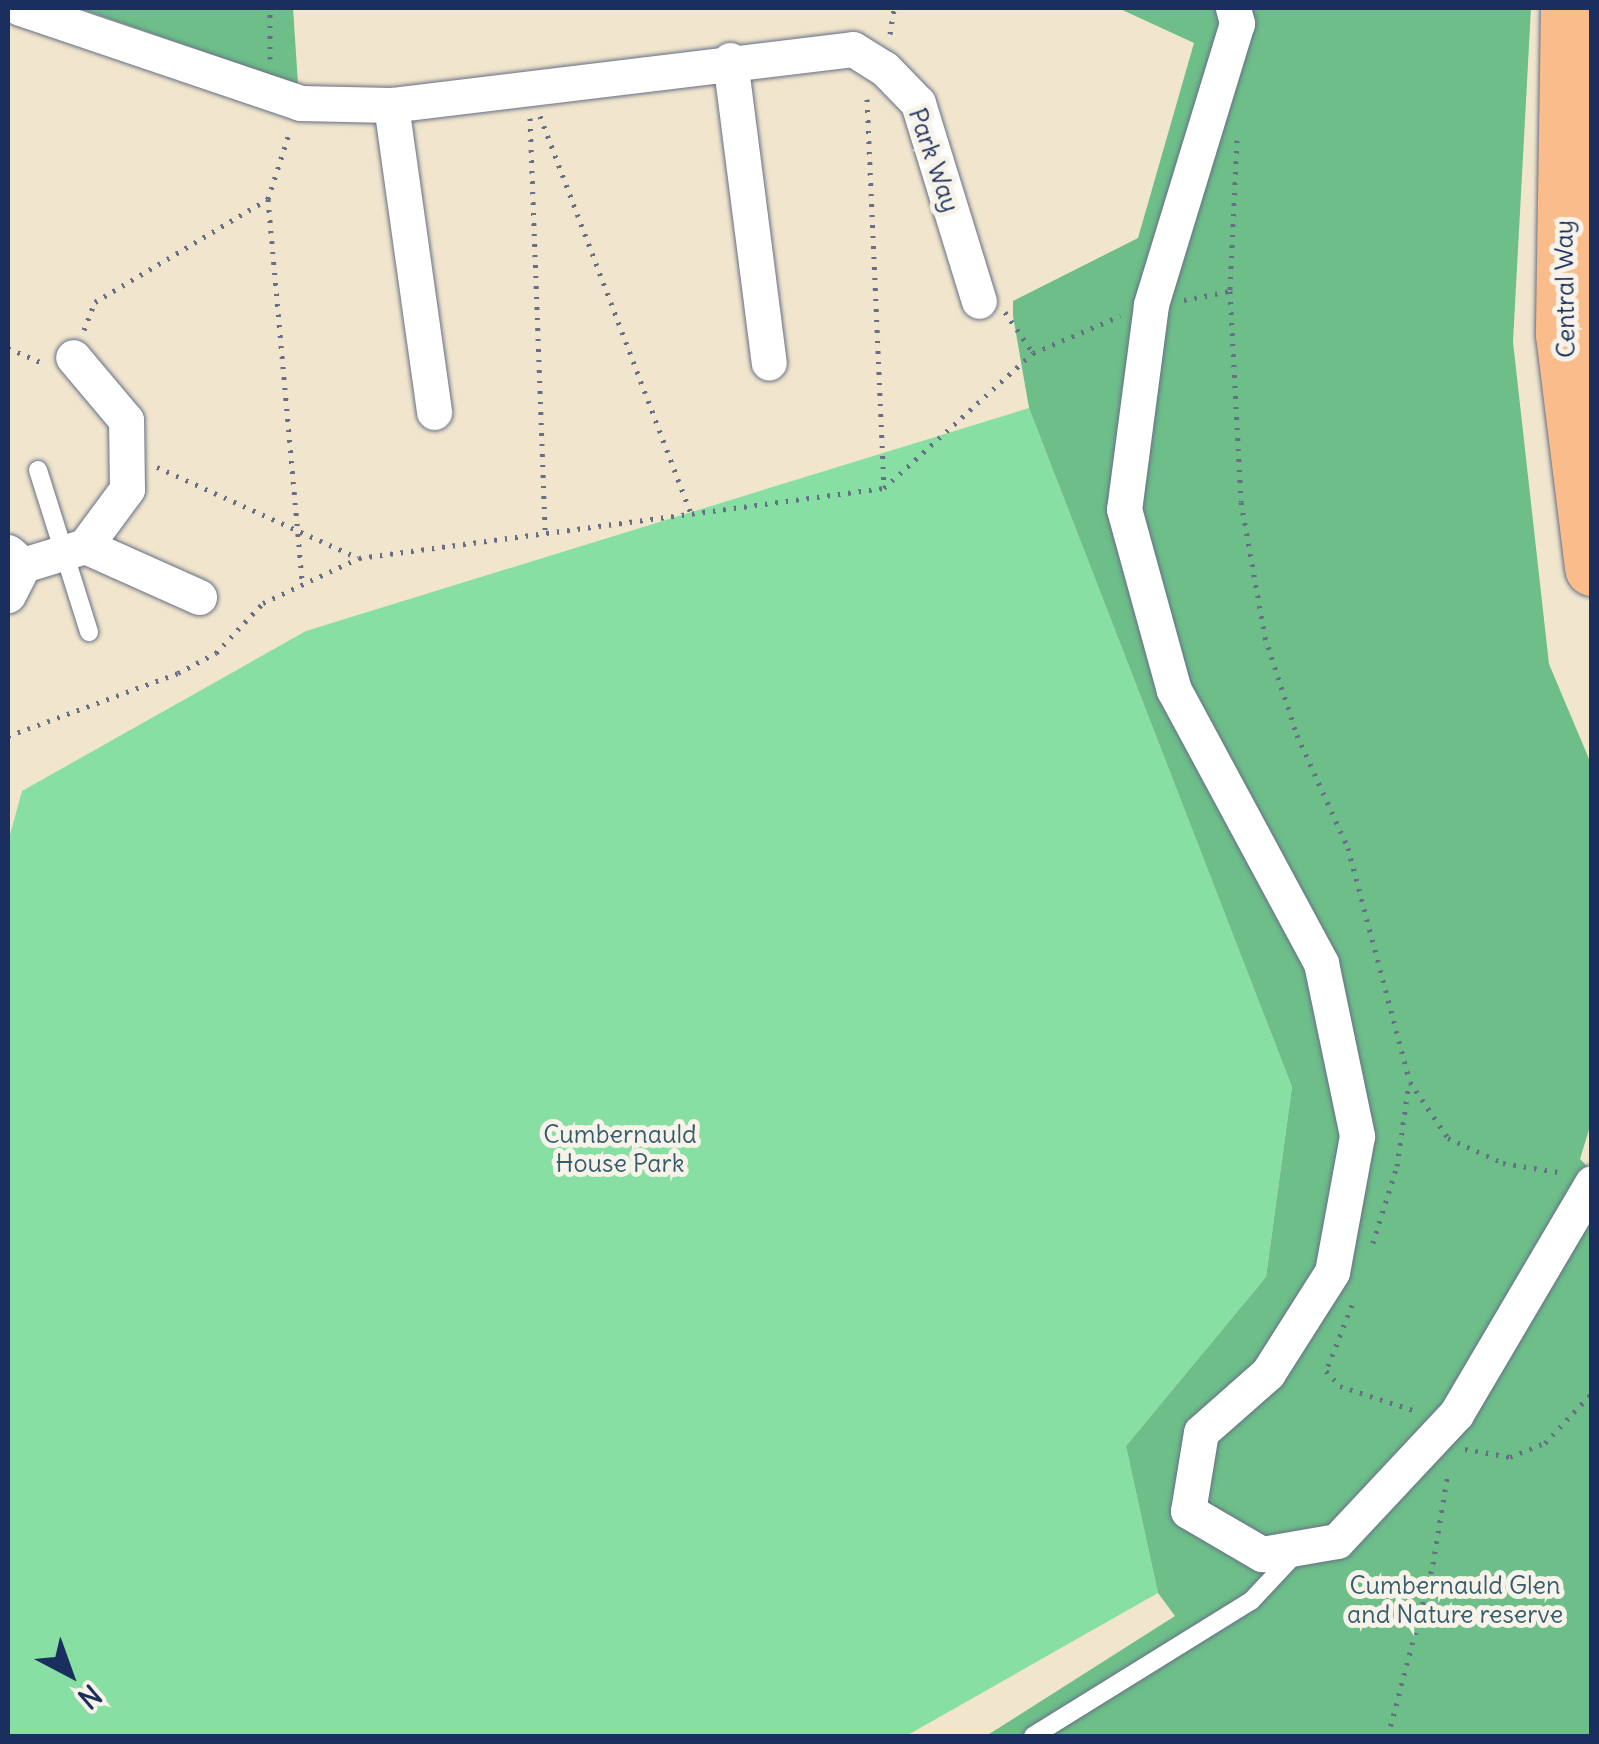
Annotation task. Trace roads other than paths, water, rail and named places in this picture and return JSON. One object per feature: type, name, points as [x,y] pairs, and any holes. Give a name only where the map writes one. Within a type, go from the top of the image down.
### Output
[{"type":"main road","name":"Central Way","points":[[1568,8],[1563,334],[1592,568]]},
{"type":"street","name":"Park Way","points":[[20,8],[284,100],[392,105],[730,60],[853,49],[884,68],[918,103],[979,300]]},
{"type":"street","points":[[1234,8],[1237,23],[1151,306],[1124,510],[1174,690],[1321,963],[1357,1136],[1332,1272],[1268,1373],[1201,1432],[1188,1512],[1262,1554],[1337,1542],[1449,1434],[1583,1179]]},
{"type":"street","points":[[730,60],[769,363]]},
{"type":"street","points":[[392,105],[434,412]]},
{"type":"street","points":[[13,570],[74,549],[127,489],[126,420],[73,357]]},
{"type":"street","points":[[74,549],[199,597]]},
{"type":"lane","points":[[38,470],[74,549],[88,632]]},
{"type":"lane","points":[[1033,1736],[1251,1601],[1302,1548]]},
{"type":"park label","name":"Cumbernauld House Park","points":[[620,1150]]},
{"type":"park label","name":"Cumbernauld Glen and Nature reserve","points":[[1455,1600]]}]
